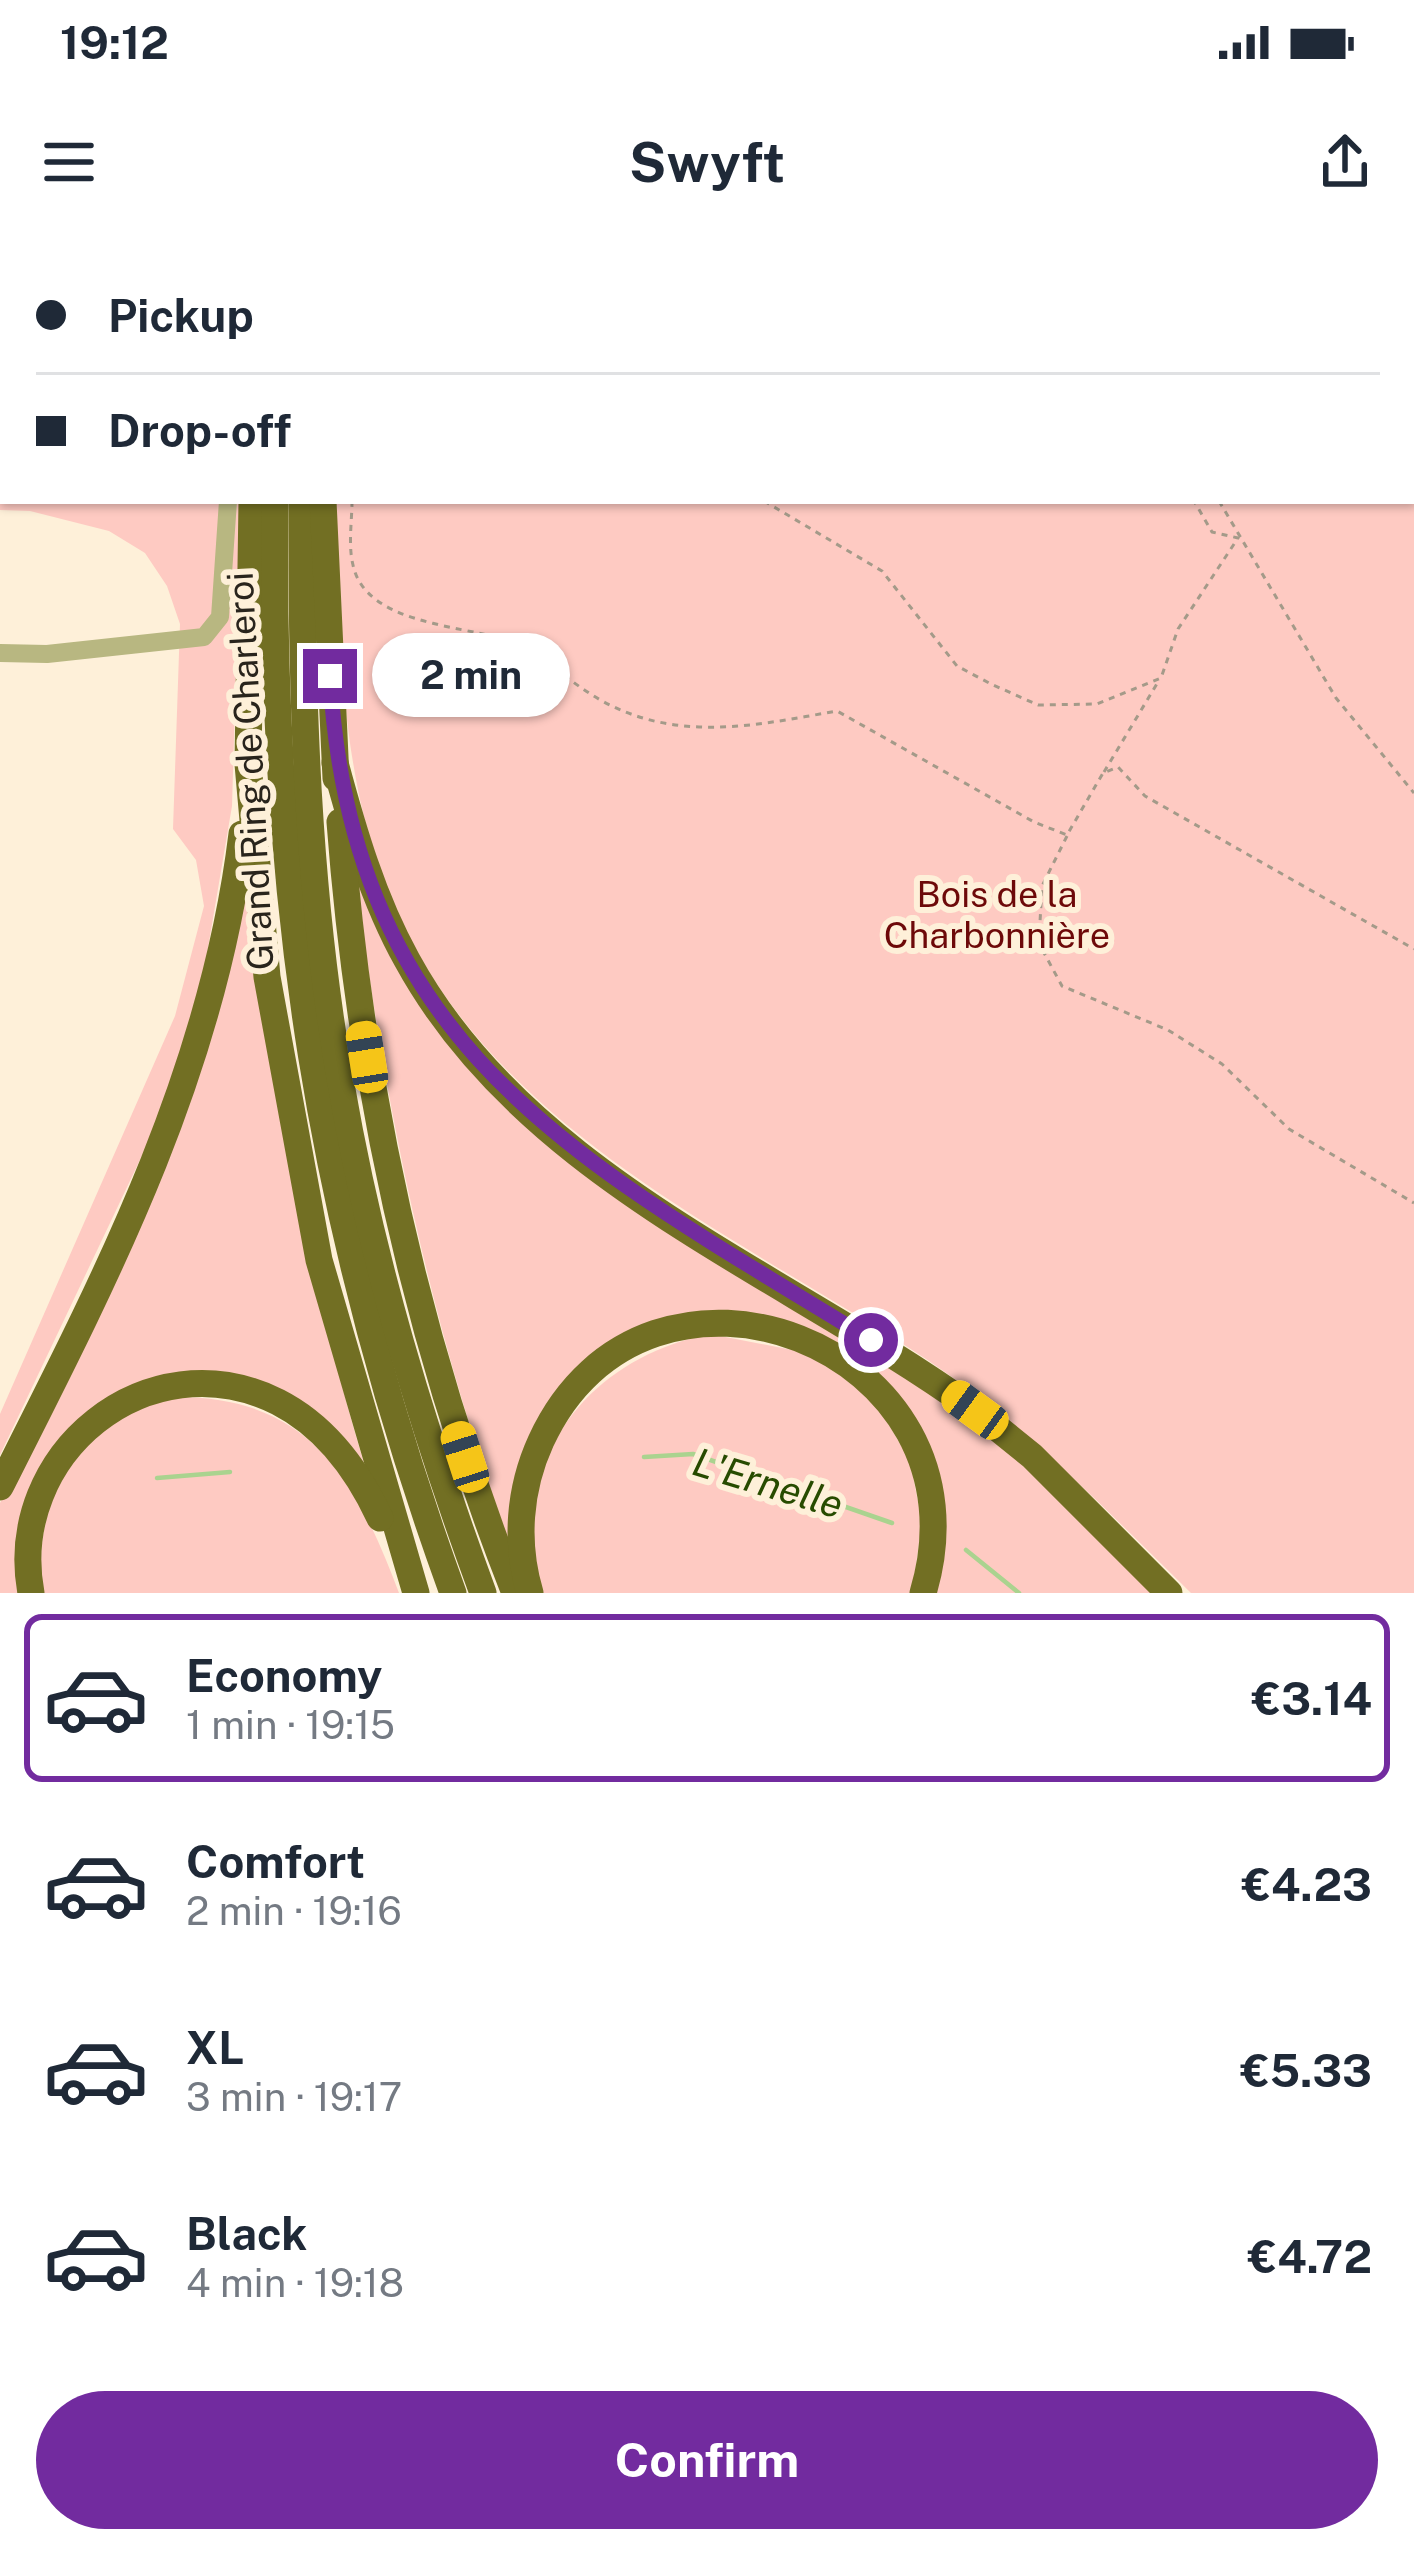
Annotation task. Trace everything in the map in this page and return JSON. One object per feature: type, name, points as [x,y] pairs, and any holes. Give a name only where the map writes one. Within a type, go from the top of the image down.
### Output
[{"type":"highway","points":[[232,504],[267,977],[302,1185],[339,1338],[416,1593]]},
{"type":"highway","name":"Grand Ring de Charleroi","points":[[275,504],[282,833],[310,1070],[370,1340],[407,1466],[453,1593]]},
{"type":"highway","name":"Grand Ring de Charleroi","points":[[302,504],[311,830],[341,1083],[395,1329],[483,1593]]},
{"type":"highway","points":[[322,504],[335,763],[355,980],[386,1167],[437,1370],[515,1593]]},
{"type":"highway","points":[[335,763],[376,894],[407,961],[494,1081],[585,1159],[975,1410],[1061,1484],[1169,1593]]},
{"type":"highway","points":[[0,1487],[157,1157],[196,1056],[229,923],[248,764]]},
{"type":"highway","points":[[530,1593],[523,1556],[523,1495],[535,1455],[568,1396],[610,1359],[652,1336],[692,1324],[733,1322],[808,1339],[840,1355],[897,1410],[921,1456],[932,1503],[934,1540],[923,1593]]},
{"type":"highway","points":[[31,1593],[27,1553],[32,1513],[63,1450],[92,1421],[124,1401],[163,1387],[198,1383],[262,1395],[320,1431],[361,1483],[416,1593]]},
{"type":"street","points":[[0,653],[47,655],[205,638],[220,617],[232,504]]},
{"type":"path","points":[[352,504],[353,570],[378,602],[451,629],[506,640],[615,708],[686,726],[744,730],[837,711],[1014,812],[1069,832]]},
{"type":"path","points":[[769,504],[882,571],[957,666],[991,684],[1039,705],[1097,704],[1161,678]]},
{"type":"path","points":[[1196,504],[1212,532],[1238,538]]},
{"type":"path","points":[[1221,504],[1336,698],[1414,793]]},
{"type":"path","points":[[1238,538],[1178,629],[1161,678],[1042,886],[1043,951],[1062,986],[1168,1030],[1222,1064],[1289,1130],[1414,1203]]},
{"type":"path","points":[[1103,773],[1118,767],[1145,796],[1414,949]]},
{"type":"green space","points":[[0,504],[241,504],[232,806],[198,1007],[156,1126],[0,1455],[0,1414],[175,1016],[204,906],[196,860],[173,829],[180,624],[167,586],[145,553],[109,531],[30,511],[0,510]]},
{"type":"green space","name":"Bois de la Charbonnière","points":[[335,504],[1414,504],[1414,1593],[1191,1593],[1064,1470],[962,1385],[694,1216],[619,1166],[549,1110],[486,1047],[432,976],[389,894],[360,799],[341,651]]},
{"type":"green space","points":[[353,853],[510,1106],[966,1412],[1159,1593],[931,1593],[940,1553],[882,1380],[824,1337],[781,1321],[707,1315],[562,1393],[514,1556],[457,1384],[412,1210],[378,1033]]},
{"type":"green space","points":[[243,898],[247,898],[267,1046],[295,1192],[369,1481],[243,1381],[76,1425],[22,1593],[0,1593],[0,1503],[28,1450]]},
{"type":"green space","points":[[710,1334],[813,1354],[877,1404],[910,1461],[922,1522],[912,1593],[543,1593],[534,1546],[535,1502],[546,1461],[565,1424],[592,1393],[626,1367],[666,1347]]},
{"type":"green space","points":[[175,1397],[221,1400],[260,1411],[293,1428],[321,1452],[365,1514],[399,1593],[43,1593],[42,1541],[55,1492],[67,1470],[100,1432],[122,1416]]},
{"type":"waterway","name":"L'Ernelle","points":[[644,1457],[693,1454],[892,1523]]},
{"type":"waterway","name":"L'Ernelle","points":[[157,1478],[230,1472]]},
{"type":"waterway","name":"L'Ernelle","points":[[966,1550],[1019,1593]]},
{"type":"route","points":[[330,676],[335,763],[383,912],[436,1009],[494,1081],[585,1159],[871,1340]]}]
